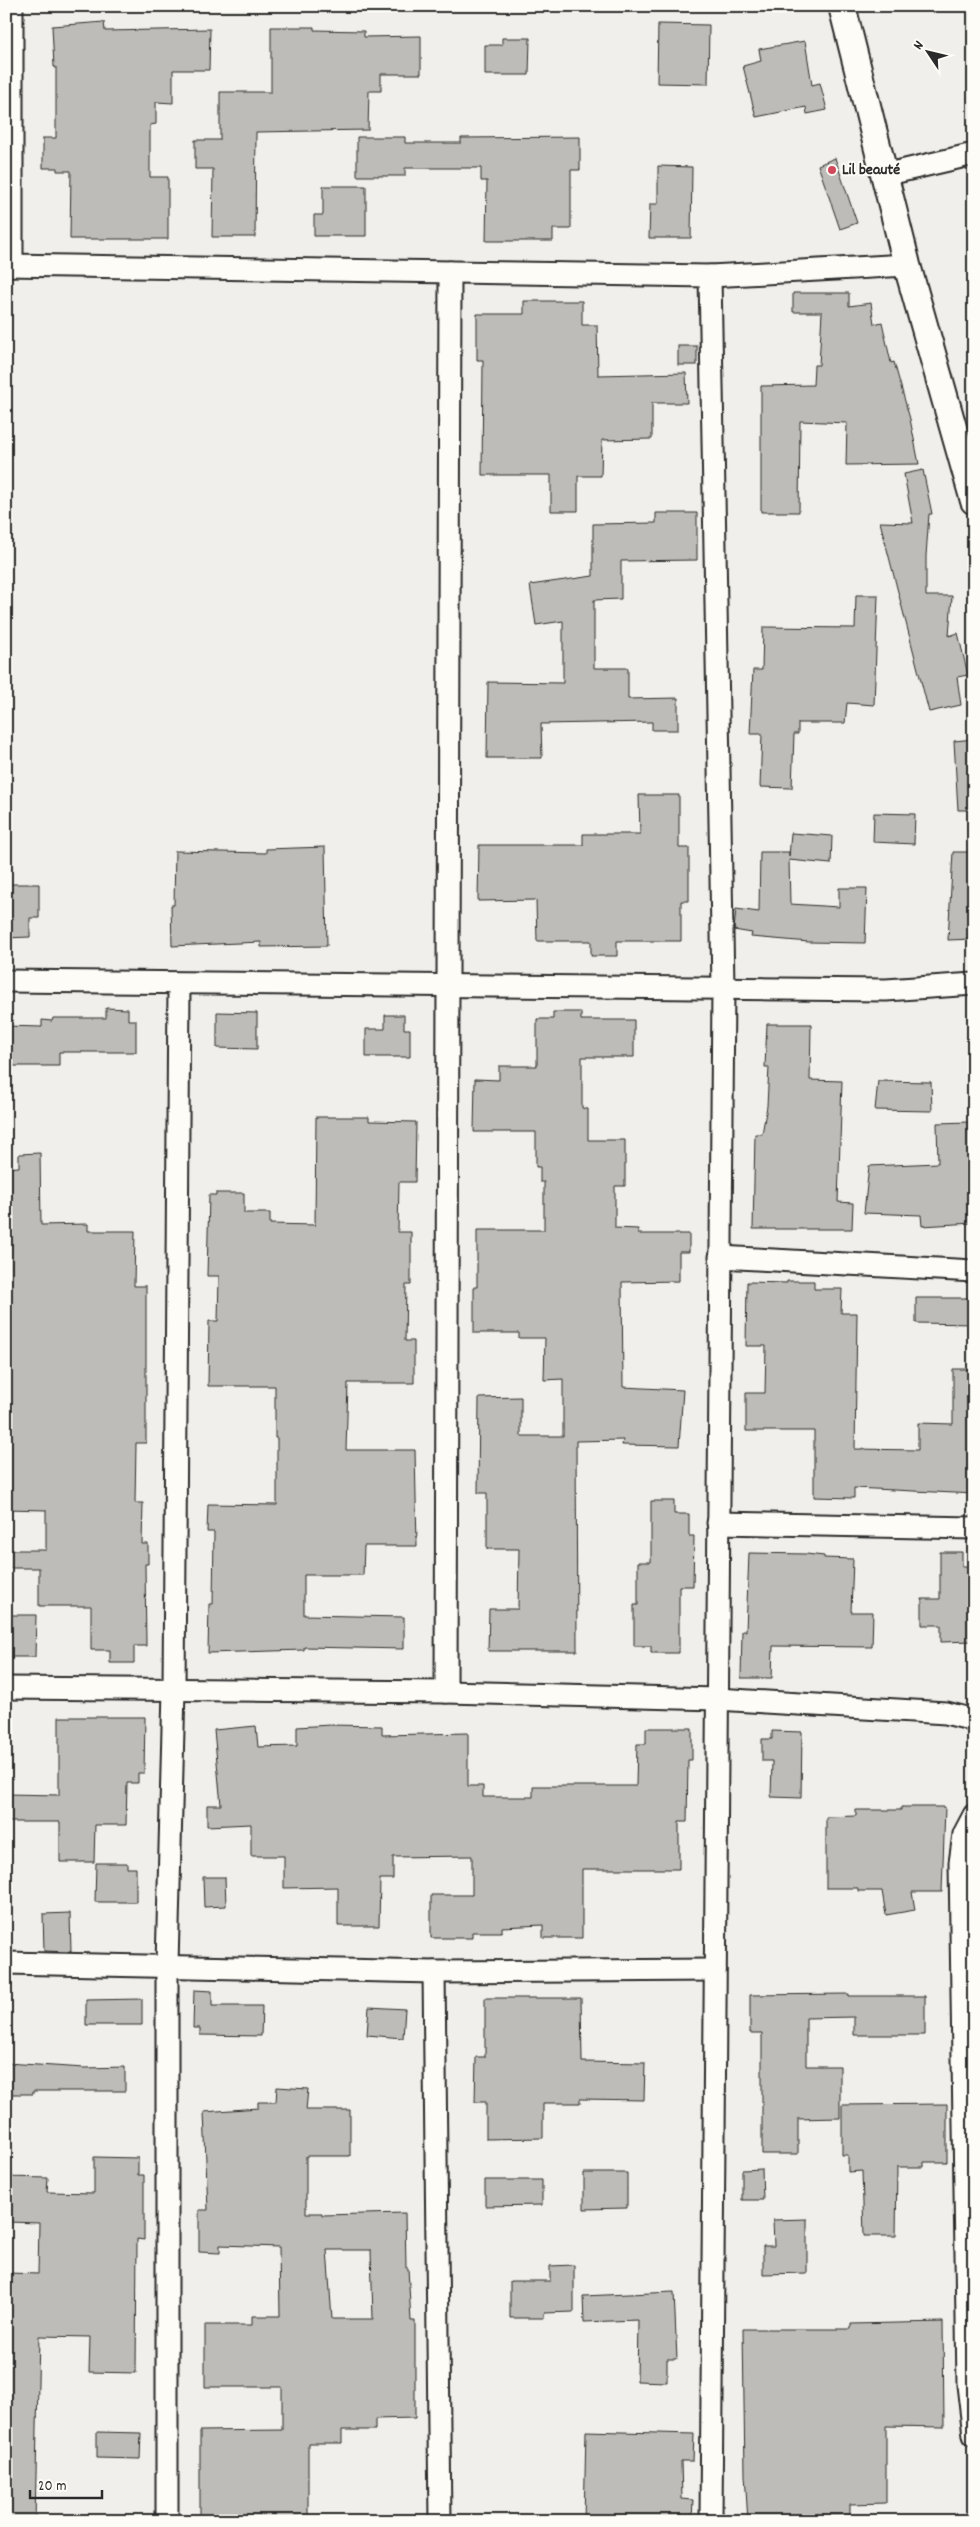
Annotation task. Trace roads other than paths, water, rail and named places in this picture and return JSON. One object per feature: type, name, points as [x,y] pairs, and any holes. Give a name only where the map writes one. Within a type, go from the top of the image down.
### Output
[{"type":"street","points":[[12,6],[9,265],[710,276],[907,265]]},
{"type":"street","points":[[842,6],[907,265],[966,449],[974,501]]},
{"type":"street","points":[[884,175],[974,154]]},
{"type":"street","points":[[446,1692],[450,272]]},
{"type":"street","points":[[710,276],[723,987],[711,2521]]},
{"type":"street","points":[[6,981],[886,990],[974,984]]},
{"type":"street","points":[[166,2521],[167,1965],[174,1689],[179,984]]},
{"type":"street","points":[[720,1257],[974,1271]]},
{"type":"street","points":[[718,1523],[974,1528]]},
{"type":"street","points":[[6,1688],[446,1692],[717,1699],[946,1714],[966,1718],[974,1722]]},
{"type":"street","points":[[974,1815],[964,1834],[960,1863],[970,2229],[968,2385],[974,2435]]},
{"type":"street","points":[[6,1963],[434,1972],[715,1970]]},
{"type":"street","points":[[434,1972],[440,2521]]},
{"type":"place","name":"Lil beauté","points":[[832,170]]}]
